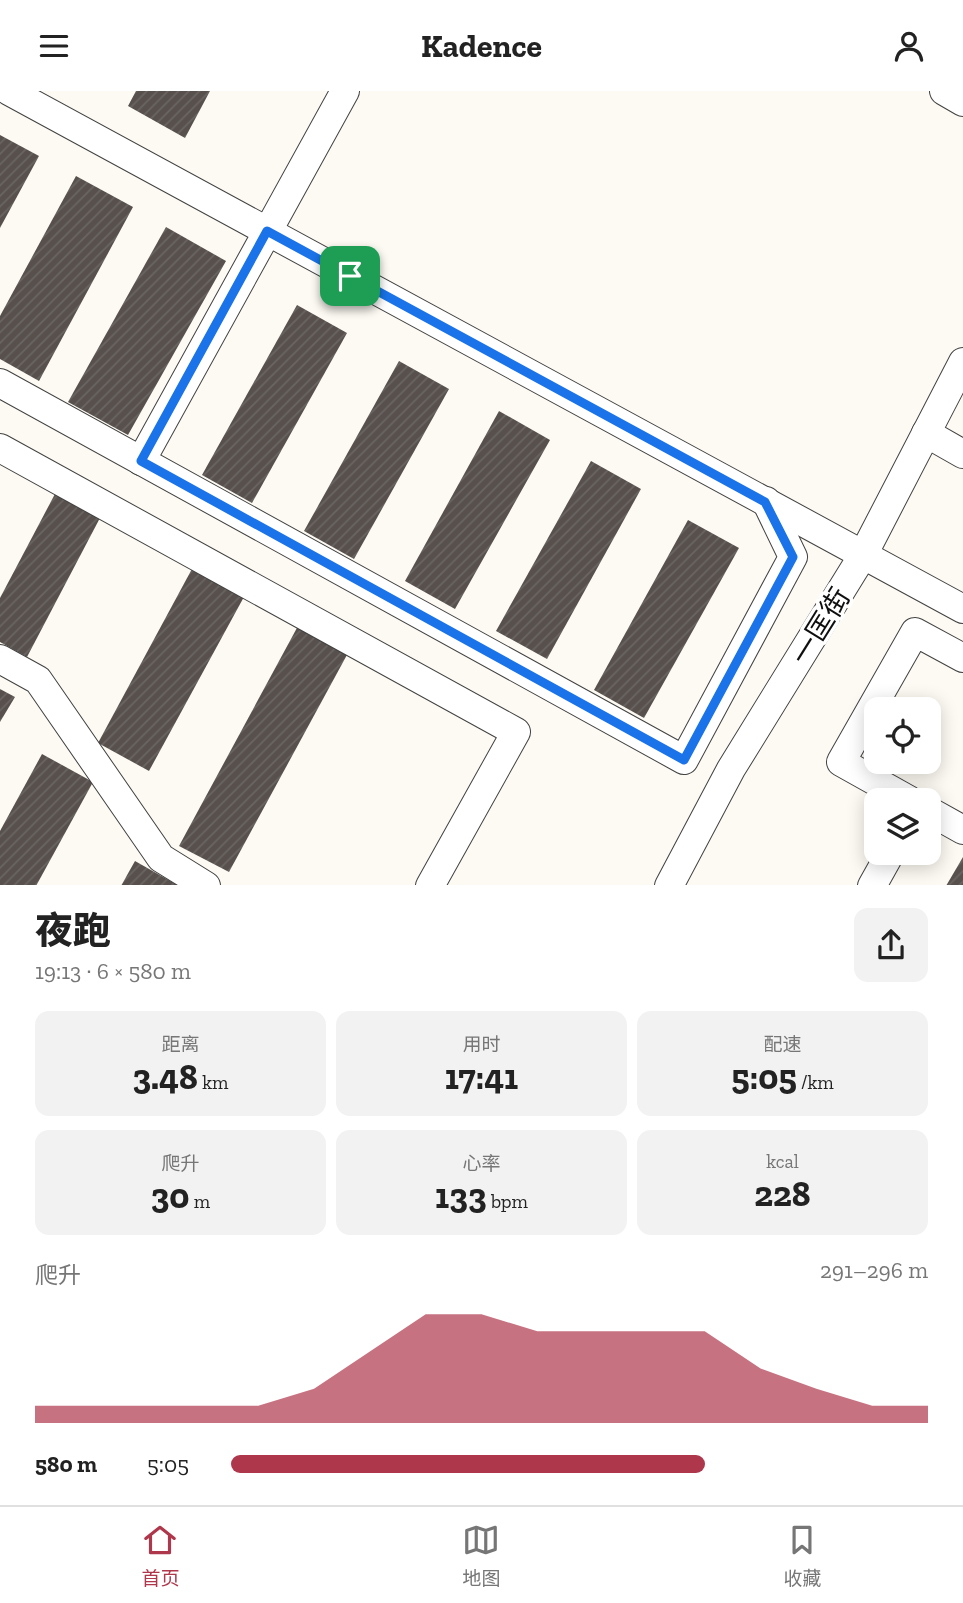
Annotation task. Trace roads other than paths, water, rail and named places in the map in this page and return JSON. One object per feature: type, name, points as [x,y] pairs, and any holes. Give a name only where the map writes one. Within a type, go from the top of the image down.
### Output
[{"type":"street","points":[[9,91],[963,609]]},
{"type":"street","points":[[141,461],[345,91]]},
{"type":"street","points":[[944,91],[963,102]]},
{"type":"street","name":"一匡街","points":[[669,885],[731,769],[863,555],[963,362]]},
{"type":"street","points":[[0,383],[684,760],[793,557],[765,502]]},
{"type":"street","points":[[926,433],[963,454]]},
{"type":"street","points":[[0,448],[516,732],[430,885]]},
{"type":"street","points":[[888,788],[841,762],[915,632],[963,658]]},
{"type":"street","points":[[0,659],[38,680],[161,858],[206,885]]},
{"type":"street","points":[[941,818],[963,830]]},
{"type":"street","points":[[872,885],[884,865]]}]
